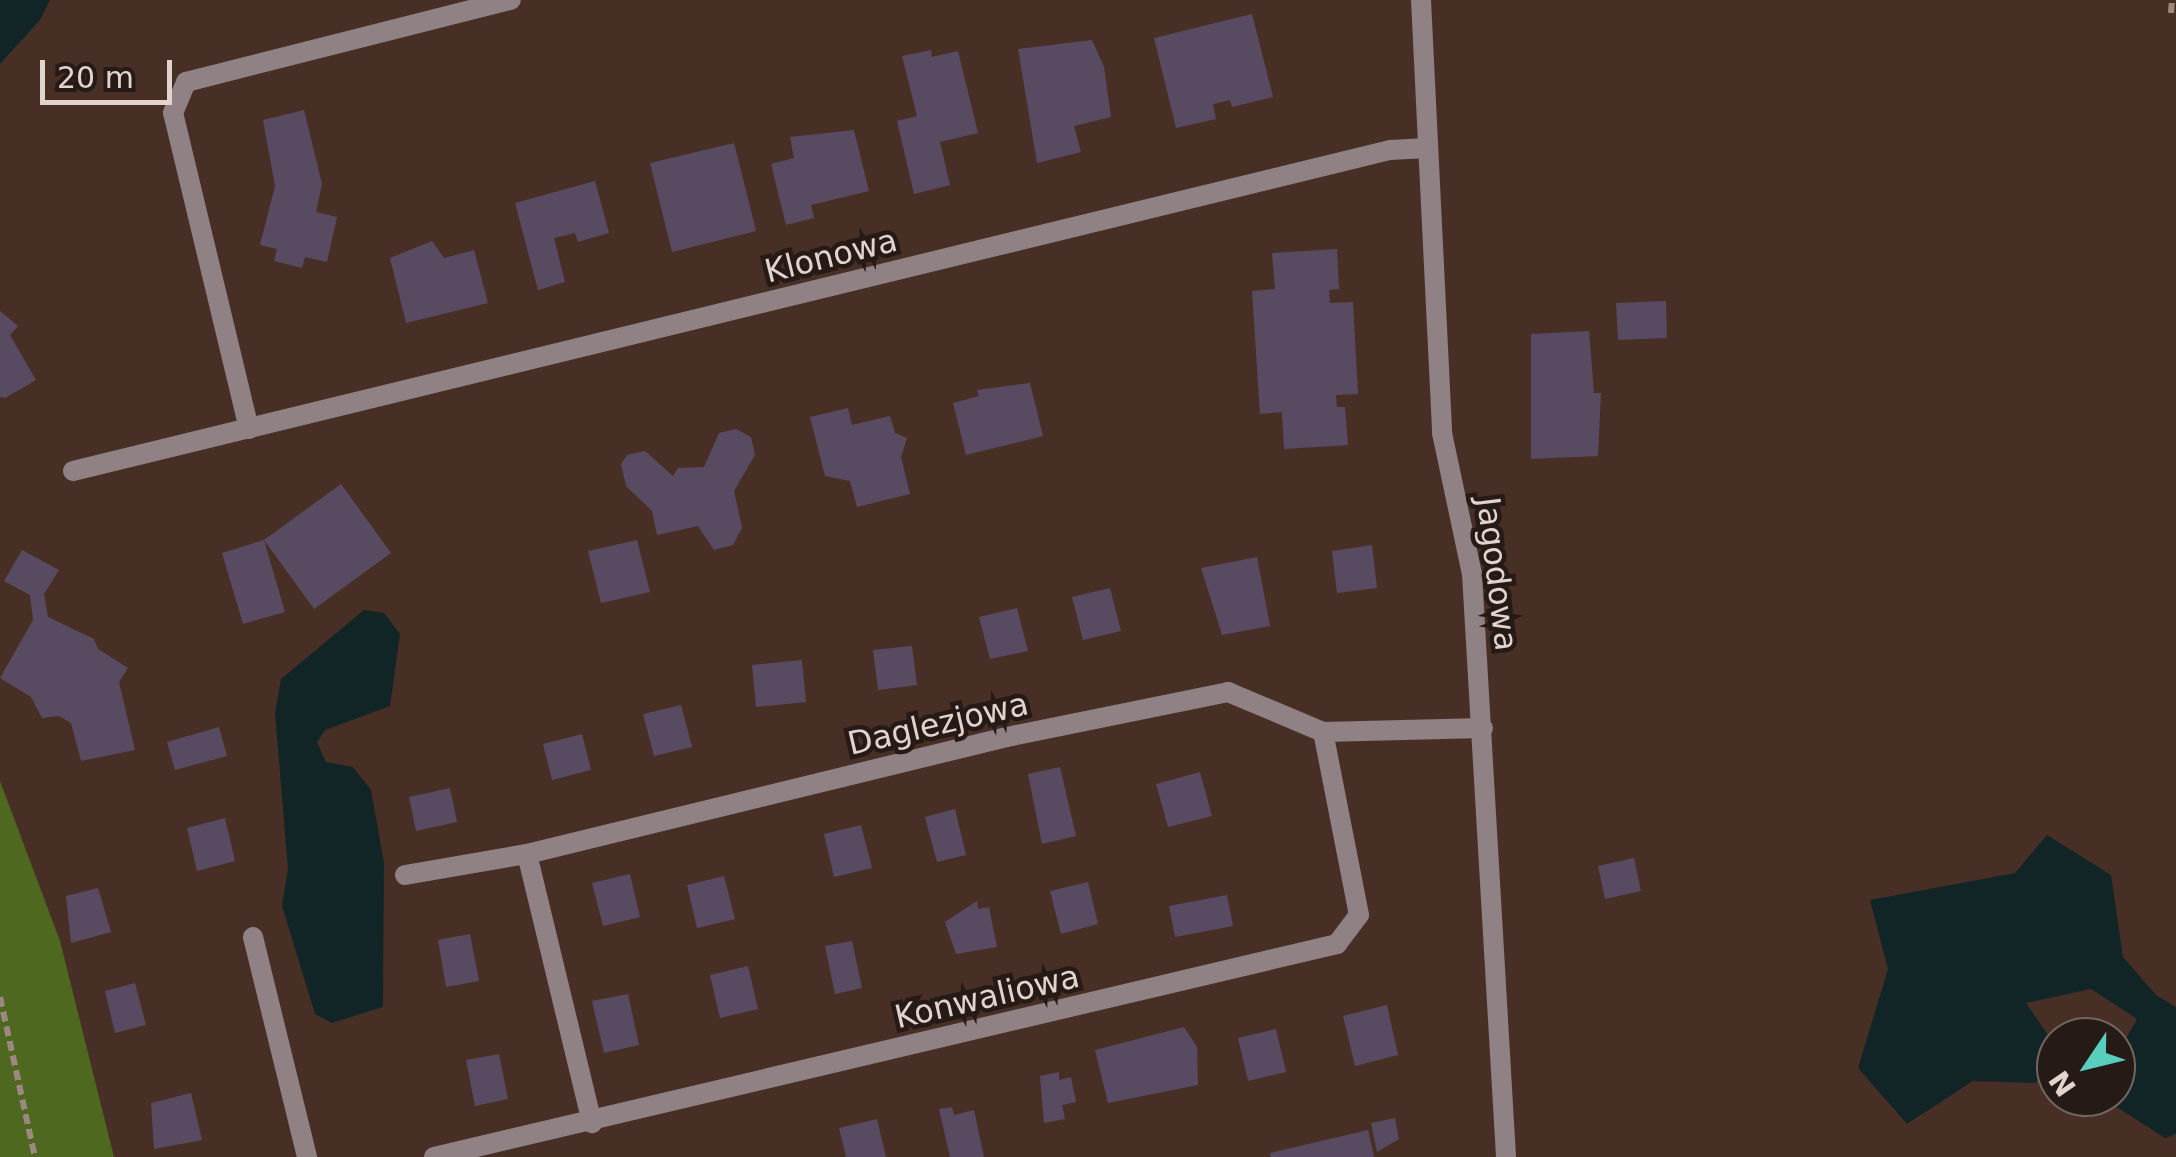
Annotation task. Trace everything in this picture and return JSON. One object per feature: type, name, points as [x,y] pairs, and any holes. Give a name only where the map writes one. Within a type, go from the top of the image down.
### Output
[{"type":"street","points":[[249,429],[173,113],[186,82],[511,0]]},
{"type":"street","name":"Jagodowa","points":[[1421,0],[1442,433],[1472,574],[1506,1157]]},
{"type":"street","name":"Klonowa","points":[[73,471],[1390,150],[1428,148]]},
{"type":"street","name":"Daglezjowa","points":[[405,875],[527,854],[1007,737],[1228,692],[1323,732],[1483,728]]},
{"type":"street","name":"Konwaliowa","points":[[434,1157],[592,1123],[1337,944],[1359,914],[1323,732]]},
{"type":"street","points":[[527,854],[592,1123]]},
{"type":"street","points":[[253,937],[307,1157]]},
{"type":"path","points":[[2171,13],[2172,0]]},
{"type":"path","points":[[0,997],[36,1157]]},
{"type":"green space","points":[[0,781],[60,941],[114,1157],[0,1157]]},
{"type":"water","points":[[0,0],[50,0],[40,20],[0,64]]},
{"type":"water","points":[[364,610],[384,613],[400,634],[390,706],[325,730],[317,742],[326,762],[353,767],[371,790],[384,863],[383,1007],[332,1023],[315,1014],[282,906],[288,869],[275,713],[281,679]]},
{"type":"water","points":[[2047,835],[2111,875],[2123,957],[2156,995],[2176,1007],[2176,1134],[2165,1138],[2132,1117],[2136,1117],[2137,1019],[2091,989],[2026,1003],[2036,1018],[2036,1083],[1973,1081],[1907,1124],[1858,1068],[1888,969],[1870,900],[2015,873]]},
{"type":"building","points":[[1252,14],[1273,97],[1232,107],[1230,100],[1213,104],[1216,119],[1176,128],[1154,38]]},
{"type":"building","points":[[1092,40],[1104,67],[1111,117],[1074,126],[1081,152],[1037,163],[1018,49]]},
{"type":"building","points":[[931,50],[932,57],[958,51],[978,133],[940,142],[950,185],[914,194],[897,121],[917,116],[902,56]]},
{"type":"building","points":[[304,110],[322,184],[316,212],[337,217],[327,262],[305,257],[302,268],[274,261],[277,249],[260,245],[275,186],[263,120]]},
{"type":"building","points":[[854,130],[869,191],[811,205],[814,218],[786,225],[771,164],[794,158],[790,137]]},
{"type":"building","points":[[734,143],[756,231],[672,252],[650,163]]},
{"type":"building","points":[[595,181],[609,233],[578,242],[575,233],[554,238],[565,282],[538,290],[515,203]]},
{"type":"building","points":[[432,241],[444,258],[474,250],[488,303],[406,323],[390,258]]},
{"type":"building","points":[[1337,249],[1339,289],[1329,290],[1330,303],[1353,302],[1358,394],[1336,395],[1337,407],[1345,407],[1348,445],[1284,449],[1282,412],[1260,414],[1252,291],[1275,289],[1272,253]]},
{"type":"building","points":[[1666,301],[1667,338],[1618,340],[1616,303]]},
{"type":"building","points":[[0,311],[18,326],[10,335],[36,380],[5,398],[0,397]]},
{"type":"building","points":[[1589,331],[1594,393],[1601,393],[1598,456],[1531,459],[1531,334]]},
{"type":"building","points":[[1030,383],[1043,436],[966,455],[953,403],[979,396],[977,390]]},
{"type":"building","points":[[848,408],[852,425],[890,416],[895,433],[907,438],[901,457],[910,494],[857,507],[850,481],[825,476],[810,417]]},
{"type":"building","points":[[736,429],[751,437],[755,455],[734,491],[742,528],[733,545],[714,550],[698,526],[657,535],[652,511],[626,486],[621,464],[627,455],[645,451],[673,476],[678,468],[704,467],[719,433]]},
{"type":"building","points":[[341,484],[391,553],[314,609],[264,540]]},
{"type":"building","points":[[264,540],[285,612],[243,624],[222,553]]},
{"type":"building","points":[[637,540],[650,592],[601,603],[588,551]]},
{"type":"building","points":[[1372,545],[1377,588],[1337,593],[1332,551]]},
{"type":"building","points":[[22,550],[59,570],[44,594],[48,617],[94,639],[98,649],[128,668],[119,682],[135,750],[81,761],[71,723],[59,716],[42,718],[31,697],[0,678],[33,620],[30,595],[4,581]]},
{"type":"building","points":[[1257,557],[1270,626],[1222,635],[1201,568]]},
{"type":"building","points":[[1110,588],[1121,631],[1083,640],[1072,597]]},
{"type":"building","points":[[1017,608],[1028,651],[990,659],[979,617]]},
{"type":"building","points":[[912,646],[917,685],[878,690],[873,650]]},
{"type":"building","points":[[802,660],[806,702],[756,707],[752,665]]},
{"type":"building","points":[[681,705],[692,747],[654,756],[643,714]]},
{"type":"building","points":[[219,727],[227,756],[175,770],[167,742]]},
{"type":"building","points":[[582,734],[591,770],[552,780],[543,744]]},
{"type":"building","points":[[1060,767],[1076,836],[1042,844],[1028,774]]},
{"type":"building","points":[[1200,772],[1212,816],[1168,827],[1156,784]]},
{"type":"building","points":[[450,788],[457,822],[416,831],[409,797]]},
{"type":"building","points":[[955,809],[966,855],[937,862],[925,817]]},
{"type":"building","points":[[225,818],[235,861],[197,871],[187,828]]},
{"type":"building","points":[[861,825],[872,868],[834,877],[824,834]]},
{"type":"building","points":[[1634,858],[1641,891],[1605,899],[1598,866]]},
{"type":"building","points":[[630,874],[640,917],[603,926],[592,883]]},
{"type":"building","points":[[724,876],[735,919],[697,928],[687,885]]},
{"type":"building","points":[[1088,882],[1098,924],[1061,934],[1050,891]]},
{"type":"building","points":[[98,888],[111,932],[71,943],[66,896]]},
{"type":"building","points":[[1227,895],[1233,926],[1175,937],[1169,906]]},
{"type":"building","points":[[977,901],[978,909],[989,907],[997,947],[956,954],[945,922]]},
{"type":"building","points":[[470,934],[479,981],[446,987],[438,940]]},
{"type":"building","points":[[852,941],[862,988],[835,994],[825,946]]},
{"type":"building","points":[[748,966],[758,1009],[720,1018],[710,975]]},
{"type":"building","points":[[135,983],[146,1025],[115,1033],[105,991]]},
{"type":"building","points":[[628,994],[639,1045],[604,1053],[592,1001]]},
{"type":"building","points":[[1387,1005],[1398,1055],[1355,1066],[1343,1016]]},
{"type":"building","points":[[1184,1027],[1197,1047],[1198,1085],[1108,1103],[1095,1050]]},
{"type":"building","points":[[1276,1029],[1286,1072],[1248,1081],[1238,1038]]},
{"type":"building","points":[[499,1054],[508,1099],[475,1106],[466,1060]]},
{"type":"building","points":[[1059,1072],[1059,1080],[1071,1077],[1076,1102],[1062,1105],[1065,1119],[1044,1123],[1040,1076]]},
{"type":"building","points":[[191,1093],[202,1140],[154,1149],[151,1103]]},
{"type":"building","points":[[952,1107],[954,1115],[974,1110],[984,1157],[950,1157],[939,1109]]},
{"type":"building","points":[[1395,1118],[1399,1139],[1377,1152],[1371,1123]]},
{"type":"building","points":[[877,1119],[886,1157],[846,1157],[839,1128]]},
{"type":"building","points":[[1368,1130],[1374,1157],[1271,1157],[1270,1153]]}]
